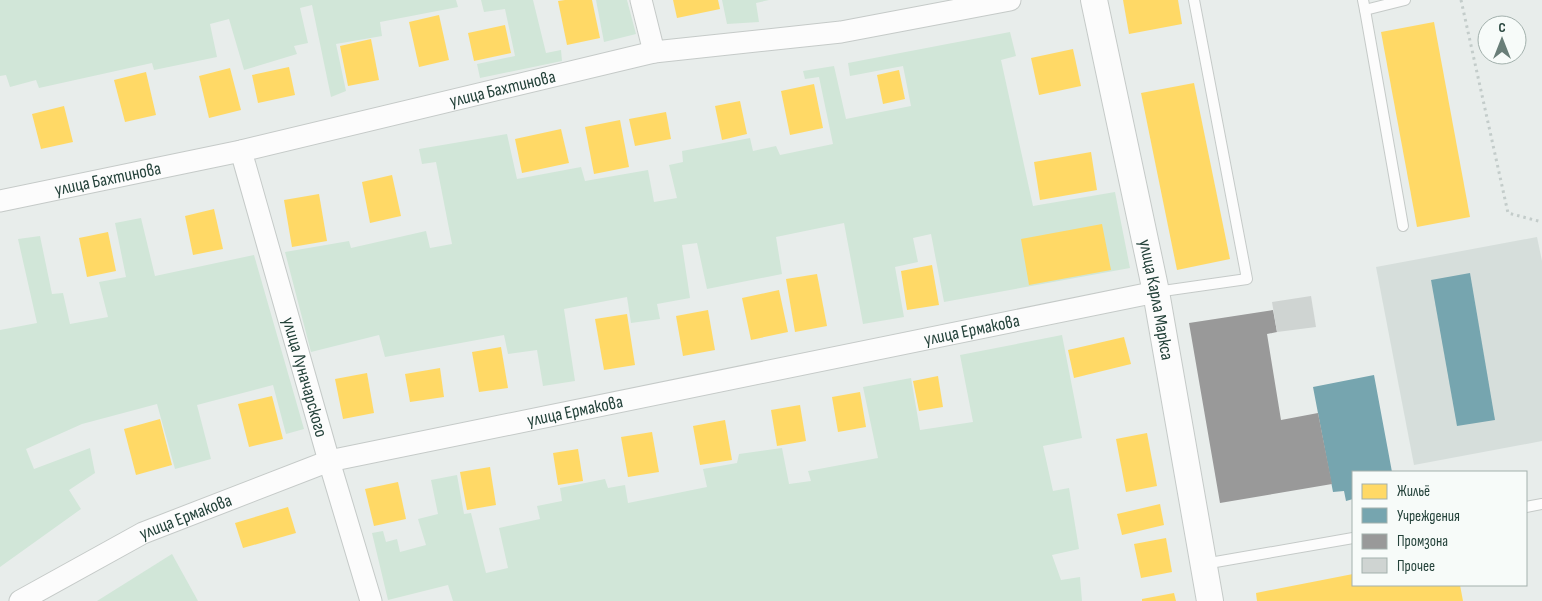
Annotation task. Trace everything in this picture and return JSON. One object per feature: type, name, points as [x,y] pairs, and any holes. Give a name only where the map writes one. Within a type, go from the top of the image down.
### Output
[{"type":"street","points":[[641,0],[654,52]]},
{"type":"street","name":"улица Бахтинова","points":[[0,201],[241,152],[654,52],[841,32],[1010,0]]},
{"type":"street","name":"улица Карла Маркса","points":[[1094,0],[1156,292],[1210,601]]},
{"type":"street","name":"улица Луначарского","points":[[241,152],[371,601]]},
{"type":"street","name":"улица Ермакова","points":[[20,601],[143,532],[329,461],[1156,292]]},
{"type":"lane","points":[[1156,292],[1247,279],[1194,0]]},
{"type":"lane","points":[[1403,226],[1364,5],[1405,0]]},
{"type":"lane","points":[[1527,507],[1542,504]]},
{"type":"lane","points":[[1204,564],[1352,538]]},
{"type":"path","points":[[1461,0],[1508,213],[1542,222]]},
{"type":"shaded area","points":[[1537,237],[1542,261],[1542,441],[1414,465],[1376,267]]},
{"type":"green space","points":[[0,0],[456,0],[458,7],[380,22],[382,36],[336,44],[346,91],[331,97],[312,5],[300,8],[308,43],[294,46],[297,54],[244,70],[229,19],[210,24],[217,57],[154,70],[152,63],[39,88],[36,80],[10,87],[6,75],[0,76]]},
{"type":"green space","points":[[481,0],[533,0],[546,53],[561,50],[562,61],[480,78],[477,64],[515,56],[505,9],[484,12]]},
{"type":"green space","points":[[596,0],[627,0],[636,34],[604,42]]},
{"type":"green space","points":[[722,0],[769,0],[756,3],[759,22],[727,24]]},
{"type":"green space","points":[[1010,32],[1016,56],[1001,60],[1033,206],[1115,192],[1130,268],[944,302],[931,234],[913,238],[918,262],[895,267],[904,317],[863,324],[844,223],[776,237],[782,274],[707,289],[697,243],[682,245],[690,298],[657,304],[660,319],[631,323],[627,297],[564,309],[575,381],[543,386],[537,350],[508,354],[504,335],[385,357],[379,335],[311,352],[285,252],[349,241],[351,248],[426,231],[430,248],[452,244],[436,162],[422,164],[419,149],[507,134],[517,179],[581,167],[585,181],[648,170],[654,202],[677,198],[669,165],[683,162],[682,151],[750,138],[753,151],[776,146],[780,155],[833,144],[819,77],[805,79],[803,71],[834,66],[846,119],[911,106],[903,66],[850,76],[848,63]]},
{"type":"green space","points":[[141,218],[155,276],[254,255],[304,429],[286,434],[273,385],[197,405],[211,459],[175,469],[157,404],[82,424],[26,449],[34,469],[90,448],[95,473],[69,490],[81,509],[0,567],[0,330],[37,323],[18,239],[40,236],[52,294],[63,293],[70,324],[108,317],[99,282],[126,277],[115,223]]},
{"type":"green space","points":[[1062,335],[1082,438],[1043,446],[1053,491],[1069,488],[1079,549],[1052,555],[1061,580],[1080,577],[1082,601],[453,601],[448,585],[388,600],[372,533],[383,531],[386,542],[397,539],[400,552],[426,545],[418,519],[438,514],[431,480],[457,475],[464,514],[471,513],[486,573],[508,568],[499,528],[540,519],[537,506],[562,501],[560,488],[605,479],[608,488],[625,485],[628,503],[707,487],[703,469],[737,463],[739,454],[782,448],[789,484],[811,481],[808,471],[878,458],[863,387],[911,378],[920,430],[973,422],[960,355]]},
{"type":"green space","points":[[172,554],[198,601],[97,601]]},
{"type":"building: Жильё","points":[[592,0],[600,38],[567,45],[558,1]]},
{"type":"building: Жильё","points":[[673,0],[718,0],[720,9],[677,18]]},
{"type":"building: Жильё","points":[[1123,0],[1178,0],[1182,24],[1129,34]]},
{"type":"building: Жильё","points":[[439,15],[449,60],[419,67],[409,22]]},
{"type":"building: Жильё","points":[[1434,22],[1470,217],[1417,227],[1381,32]]},
{"type":"building: Жильё","points":[[505,25],[511,53],[474,61],[468,33]]},
{"type":"building: Жильё","points":[[371,39],[379,80],[348,86],[340,46]]},
{"type":"building: Жильё","points":[[1073,49],[1081,86],[1039,95],[1031,58]]},
{"type":"building: Жильё","points":[[289,67],[295,95],[258,103],[252,75]]},
{"type":"building: Жильё","points":[[230,68],[241,110],[209,118],[199,76]]},
{"type":"building: Жильё","points":[[899,70],[905,99],[883,104],[877,75]]},
{"type":"building: Жильё","points":[[146,72],[156,115],[125,122],[114,80]]},
{"type":"building: Жильё","points":[[1194,83],[1230,259],[1177,270],[1141,93]]},
{"type":"building: Жильё","points":[[814,84],[823,128],[790,135],[781,91]]},
{"type":"building: Жильё","points":[[740,101],[747,134],[722,140],[715,106]]},
{"type":"building: Жильё","points":[[64,106],[73,142],[41,149],[32,114]]},
{"type":"building: Жильё","points":[[666,112],[671,139],[635,146],[629,119]]},
{"type":"building: Жильё","points":[[620,120],[629,167],[594,174],[585,127]]},
{"type":"building: Жильё","points":[[561,129],[569,163],[522,173],[515,139]]},
{"type":"building: Жильё","points":[[1091,152],[1097,190],[1040,200],[1034,162]]},
{"type":"building: Жильё","points":[[392,175],[401,216],[370,223],[362,182]]},
{"type":"building: Жильё","points":[[319,194],[327,241],[292,247],[284,200]]},
{"type":"building: Жильё","points":[[214,209],[223,249],[193,255],[185,216]]},
{"type":"building: Жильё","points":[[1102,224],[1111,270],[1029,285],[1021,239]]},
{"type":"building: Жильё","points":[[108,232],[116,271],[87,277],[79,238]]},
{"type":"building: Жильё","points":[[932,265],[939,305],[907,310],[901,271]]},
{"type":"building: Жильё","points":[[817,274],[827,326],[795,332],[786,279]]},
{"type":"building: Жильё","points":[[779,290],[788,332],[751,340],[742,298]]},
{"type":"building: Жильё","points":[[708,310],[715,350],[683,356],[676,316]]},
{"type":"building: Жильё","points":[[627,314],[635,365],[604,370],[595,319]]},
{"type":"building: Жильё","points":[[1124,337],[1131,364],[1074,378],[1068,350]]},
{"type":"building: Жильё","points":[[501,347],[508,388],[479,392],[472,352]]},
{"type":"building: Жильё","points":[[440,368],[444,397],[410,402],[405,374]]},
{"type":"building: Жильё","points":[[367,373],[374,413],[343,419],[335,379]]},
{"type":"building: Жильё","points":[[938,376],[943,407],[919,411],[913,381]]},
{"type":"building: Жильё","points":[[860,392],[866,427],[838,432],[832,397]]},
{"type":"building: Жильё","points":[[272,396],[283,439],[249,447],[238,404]]},
{"type":"building: Жильё","points":[[800,405],[806,441],[777,446],[771,410]]},
{"type":"building: Жильё","points":[[160,419],[172,465],[136,475],[124,429]]},
{"type":"building: Жильё","points":[[725,420],[732,460],[700,465],[693,426]]},
{"type":"building: Жильё","points":[[652,432],[659,472],[628,477],[621,437]]},
{"type":"building: Жильё","points":[[1147,433],[1157,486],[1126,492],[1116,439]]},
{"type":"building: Жильё","points":[[578,449],[583,481],[558,485],[553,453]]},
{"type":"building: Жильё","points":[[490,467],[496,505],[467,510],[460,472]]},
{"type":"building: Жильё","points":[[398,482],[406,519],[374,526],[365,489]]},
{"type":"building: Жильё","points":[[1160,504],[1164,525],[1122,535],[1117,514]]},
{"type":"building: Жильё","points":[[288,507],[296,533],[243,548],[235,523]]},
{"type":"building: Жильё","points":[[1166,538],[1172,572],[1141,578],[1134,544]]},
{"type":"building: Жильё","points":[[1352,574],[1352,586],[1460,586],[1463,601],[1257,601],[1256,593]]},
{"type":"building: Жильё","points":[[1174,593],[1176,601],[1142,601],[1142,599]]},
{"type":"building: Учреждения","points":[[1470,273],[1495,420],[1457,426],[1431,280]]},
{"type":"building: Учреждения","points":[[1374,375],[1392,471],[1352,471],[1352,499],[1346,501],[1344,491],[1333,492],[1313,387]]},
{"type":"building: Промзона","points":[[1273,310],[1277,332],[1267,334],[1281,420],[1318,413],[1332,484],[1220,503],[1189,323]]},
{"type":"building: Прочее","points":[[1311,296],[1316,327],[1277,332],[1272,302]]}]
